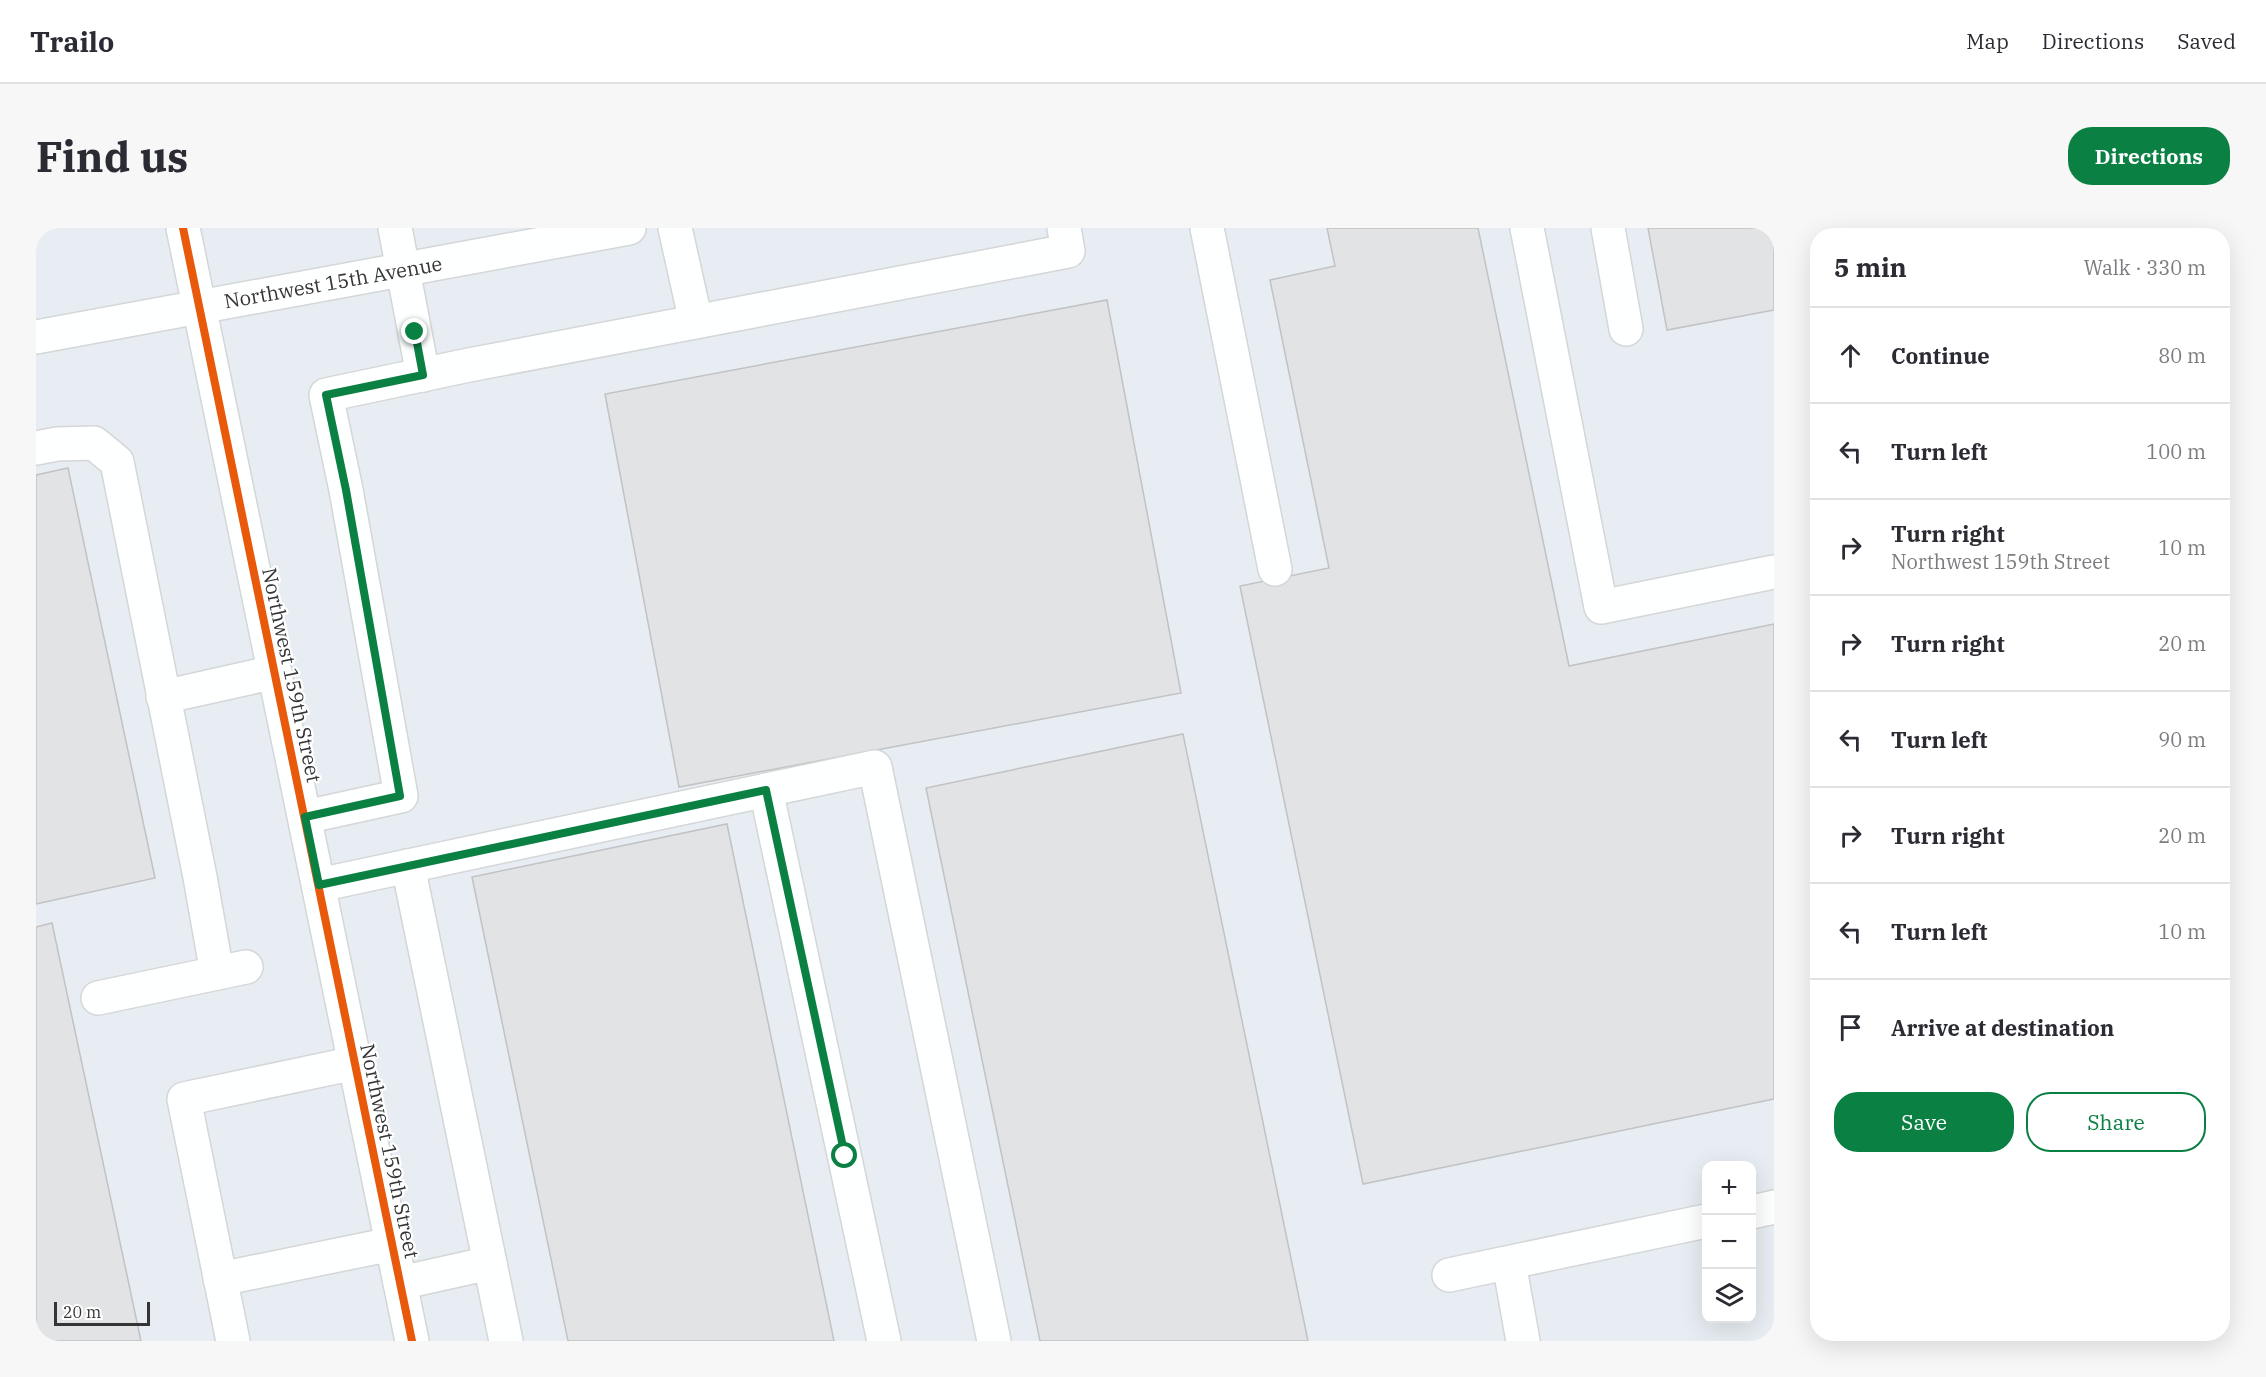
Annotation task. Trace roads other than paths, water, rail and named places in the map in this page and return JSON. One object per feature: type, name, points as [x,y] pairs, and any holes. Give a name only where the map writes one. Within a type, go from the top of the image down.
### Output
[{"type":"street","name":"Northwest 159th Street","points":[[183,228],[412,1341]]},
{"type":"street","points":[[395,228],[423,375]]},
{"type":"street","name":"Northwest 15th Avenue","points":[[36,337],[403,269],[553,235],[629,228]]},
{"type":"street","points":[[675,228],[696,322]]},
{"type":"street","points":[[305,817],[400,796],[346,490],[326,395],[1068,251],[1064,228]]},
{"type":"street","points":[[1207,228],[1275,569]]},
{"type":"street","points":[[1527,228],[1601,607],[1774,572]]},
{"type":"street","points":[[1608,228],[1626,329]]},
{"type":"street","points":[[36,448],[57,444],[94,443],[117,462],[200,877],[231,970],[98,998]]},
{"type":"street","points":[[164,697],[275,672]]},
{"type":"street","points":[[319,885],[874,767],[994,1341]]},
{"type":"street","points":[[766,790],[884,1341]]},
{"type":"street","points":[[408,866],[506,1341]]},
{"type":"street","points":[[233,1341],[184,1099],[355,1063]]},
{"type":"street","points":[[1756,1211],[1774,1207]]},
{"type":"street","points":[[1449,1275],[1702,1222]]},
{"type":"street","points":[[220,1278],[392,1244]]},
{"type":"street","points":[[400,1282],[490,1263]]},
{"type":"street","points":[[1509,1263],[1523,1341]]}]
